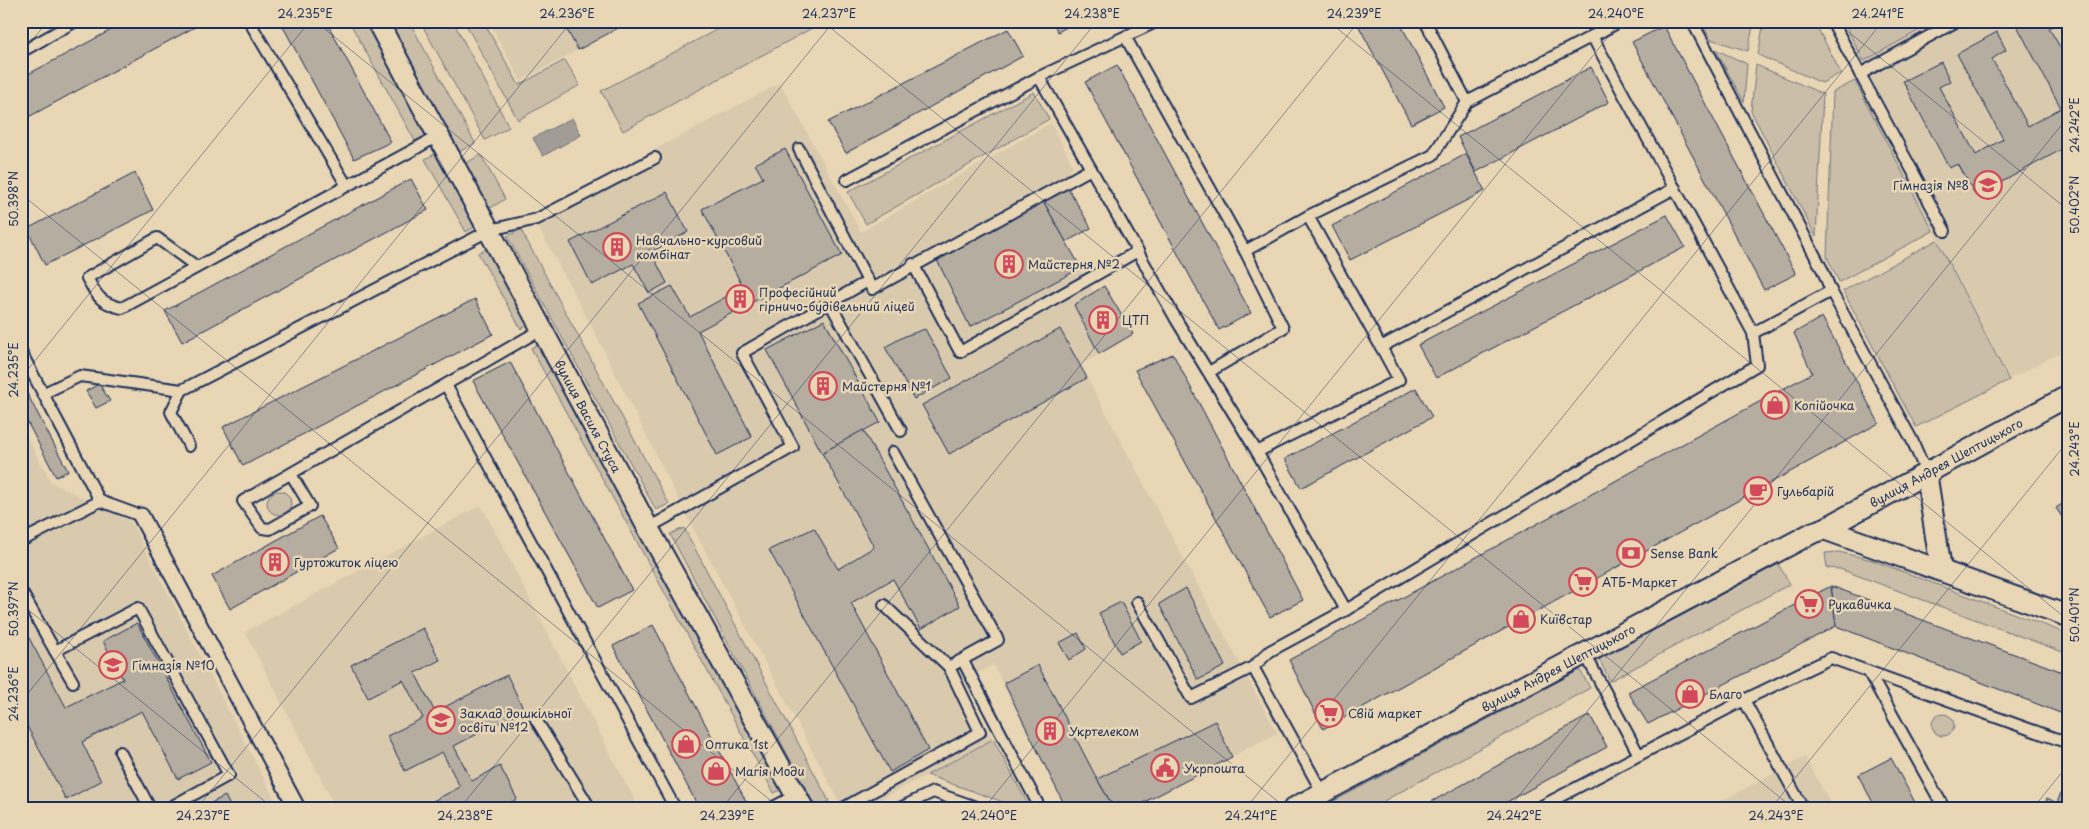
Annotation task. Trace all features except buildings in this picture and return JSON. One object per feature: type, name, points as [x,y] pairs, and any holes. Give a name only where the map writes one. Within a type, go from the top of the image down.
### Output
[{"type":"street","name":"вулиця Василя Стуса","points":[[377,21],[648,528],[799,802]]},
{"type":"street","name":"вулиця Андрея Шептицького","points":[[1294,808],[1812,532],[1824,530],[1926,472],[2068,396]]},
{"type":"street","points":[[1926,472],[1941,569]]},
{"type":"street","points":[[141,516],[297,808]]},
{"type":"street","points":[[1824,530],[1941,569],[2068,616]]},
{"type":"lane","points":[[21,52],[76,21]]},
{"type":"lane","points":[[249,21],[347,186]]},
{"type":"lane","points":[[847,180],[1039,77],[1126,38],[1158,21]]},
{"type":"lane","points":[[1426,21],[1468,102]]},
{"type":"lane","points":[[1245,251],[1308,216],[1433,155],[1468,102],[1621,21]]},
{"type":"lane","points":[[1692,21],[1823,271],[1831,291],[1912,440],[1926,472]]},
{"type":"lane","points":[[1832,21],[1945,231]]},
{"type":"lane","points":[[1860,74],[1957,21]]},
{"type":"lane","points":[[1137,602],[1191,698],[1253,667],[1270,651],[1346,610],[1757,366],[1753,332],[1592,36]]},
{"type":"lane","points":[[1126,38],[1245,251],[1282,328],[1209,372]]},
{"type":"lane","points":[[1039,77],[1178,321],[1258,452],[1346,610]]},
{"type":"lane","points":[[197,267],[157,238],[87,278],[98,299],[110,306],[122,308],[438,136]]},
{"type":"lane","points":[[799,149],[872,289],[913,264],[1091,169]]},
{"type":"lane","points":[[44,393],[80,376],[182,390],[490,230],[537,219],[655,158]]},
{"type":"lane","points":[[1381,347],[1675,188]]},
{"type":"lane","points":[[1258,452],[1399,380],[1308,216]]},
{"type":"lane","points":[[913,264],[960,352],[1138,251]]},
{"type":"lane","points":[[648,528],[793,447],[742,353],[868,281]]},
{"type":"lane","points":[[1753,332],[1831,291]]},
{"type":"lane","points":[[830,303],[902,430]]},
{"type":"lane","points":[[291,474],[310,506],[270,529],[262,528],[244,501],[542,329]]},
{"type":"lane","points":[[21,352],[100,501],[141,516]]},
{"type":"lane","points":[[446,385],[675,808]]},
{"type":"lane","points":[[182,390],[171,412],[189,446]]},
{"type":"lane","points":[[893,452],[998,640],[963,661],[948,667]]},
{"type":"lane","points":[[21,541],[100,501]]},
{"type":"lane","points":[[21,591],[73,682]]},
{"type":"lane","points":[[843,808],[980,732],[948,667],[884,605]]},
{"type":"lane","points":[[55,651],[138,608],[229,775],[169,808]]},
{"type":"lane","points":[[1584,652],[1639,755]]},
{"type":"lane","points":[[1538,808],[1744,700],[1831,658],[2068,743]]},
{"type":"lane","points":[[963,661],[1040,808]]},
{"type":"lane","points":[[1253,667],[1322,792]]},
{"type":"lane","points":[[1868,672],[1944,808]]},
{"type":"lane","points":[[1744,700],[1803,808]]},
{"type":"lane","points":[[535,718],[590,808]]},
{"type":"lane","points":[[120,752],[150,808]]},
{"type":"lane","points":[[900,808],[933,792],[979,808]]},
{"type":"lane","points":[[772,808],[799,802]]},
{"type":"shaded area","points":[[349,21],[370,21],[430,133],[415,141]]},
{"type":"shaded area","points":[[387,21],[409,21],[475,143],[459,152]]},
{"type":"shaded area","points":[[420,21],[453,21],[509,127],[485,140]]},
{"type":"shaded area","points":[[464,21],[483,21],[519,85],[565,60],[580,85],[518,120]]},
{"type":"shaded area","points":[[489,21],[631,21],[521,81]]},
{"type":"shaded area","points":[[733,21],[825,21],[623,131],[601,91]]},
{"type":"shaded area","points":[[1701,21],[1754,21],[1748,51],[1710,39]]},
{"type":"shaded area","points":[[1764,21],[1814,21],[1841,73],[1822,83],[1758,55]]},
{"type":"shaded area","name":"Гімназія №8","points":[[1824,21],[2068,21],[2068,348],[2010,379]]},
{"type":"shaded area","points":[[1843,21],[1936,21],[1864,61]]},
{"type":"shaded area","points":[[1715,49],[1747,64],[1744,102]]},
{"type":"shaded area","points":[[1756,65],[1823,94],[1816,237],[1751,111]]},
{"type":"shaded area","points":[[1855,81],[1933,231],[1839,282],[1827,257],[1833,92]]},
{"type":"shaded area","points":[[780,83],[861,232],[1051,123],[1073,166],[1063,179],[1067,186],[1043,201],[1093,292],[1074,305],[1099,354],[1080,365],[1277,733],[1133,808],[1066,808],[993,664],[963,683],[993,739],[865,808],[843,808],[693,528],[593,329],[532,215]]},
{"type":"shaded area","points":[[1034,92],[1049,119],[866,224],[848,192]]},
{"type":"shaded area","points":[[572,118],[581,135],[543,156],[533,138]]},
{"type":"shaded area","points":[[439,152],[478,225],[466,232],[425,159]]},
{"type":"shaded area","points":[[481,155],[505,199],[489,209],[464,164]]},
{"type":"shaded area","points":[[521,230],[669,504],[656,510],[507,236]]},
{"type":"shaded area","points":[[1937,240],[2009,380],[1916,427],[1843,291]]},
{"type":"shaded area","points":[[489,247],[532,323],[521,329],[478,253]]},
{"type":"shaded area","points":[[539,344],[781,790],[774,793],[531,348]]},
{"type":"shaded area","name":"Гімназія №10","points":[[21,426],[51,482],[131,522],[279,808],[21,808]]},
{"type":"shaded area","points":[[279,491],[288,494],[291,503],[288,512],[279,515],[270,512],[267,503],[270,494]]},
{"type":"shaded area","name":"Заклад дошкільної освіти №12","points":[[481,505],[638,807],[336,808],[245,632]]},
{"type":"shaded area","points":[[684,528],[829,801],[816,808],[670,534]]},
{"type":"shaded area","points":[[1839,552],[1872,560],[2068,634],[2068,654],[1840,569],[1827,568],[1825,553]]},
{"type":"shaded area","points":[[1778,564],[1790,584],[1610,681],[1599,659]]},
{"type":"shaded area","points":[[1580,670],[1590,688],[1371,808],[1321,808]]},
{"type":"shaded area","points":[[1943,714],[1951,717],[1954,725],[1951,733],[1943,736],[1935,733],[1932,725],[1935,717]]},
{"type":"shaded area","points":[[993,739],[1030,808],[1020,808],[927,775]]},
{"type":"shaded area","points":[[1805,757],[1833,808],[1708,808]]},
{"type":"place","name":"Гімназія №8","points":[[1988,185]]},
{"type":"place","name":"Навчально-курсовий комбінат","points":[[617,247]]},
{"type":"place","name":"Майстерня №2","points":[[1009,264]]},
{"type":"place","name":"Професійний гірничо-будівельний ліцей","points":[[740,299]]},
{"type":"place","name":"ЦТП","points":[[1103,320]]},
{"type":"place","name":"Майстерня №1","points":[[823,386]]},
{"type":"place","name":"Копійочка","points":[[1775,405]]},
{"type":"place","name":"Гульбарій","points":[[1758,491]]},
{"type":"place","name":"Sense Bank","points":[[1631,553]]},
{"type":"place","name":"Гуртожиток ліцею","points":[[275,562]]},
{"type":"place","name":"АТБ-Маркет","points":[[1583,582]]},
{"type":"place","name":"Рукавичка","points":[[1809,604]]},
{"type":"place","name":"Київстар","points":[[1521,619]]},
{"type":"place","name":"Гімназія №10","points":[[113,665]]},
{"type":"place","name":"Благо","points":[[1690,694]]},
{"type":"place","name":"Свій маркет","points":[[1329,713]]},
{"type":"place","name":"Заклад дошкільної освіти №12","points":[[441,720]]},
{"type":"place","name":"Укртелеком","points":[[1050,731]]},
{"type":"place","name":"Оптика 1st","points":[[686,744]]},
{"type":"place","name":"Укрпошта","points":[[1165,768]]},
{"type":"place","name":"Магія Моди","points":[[716,771]]}]
